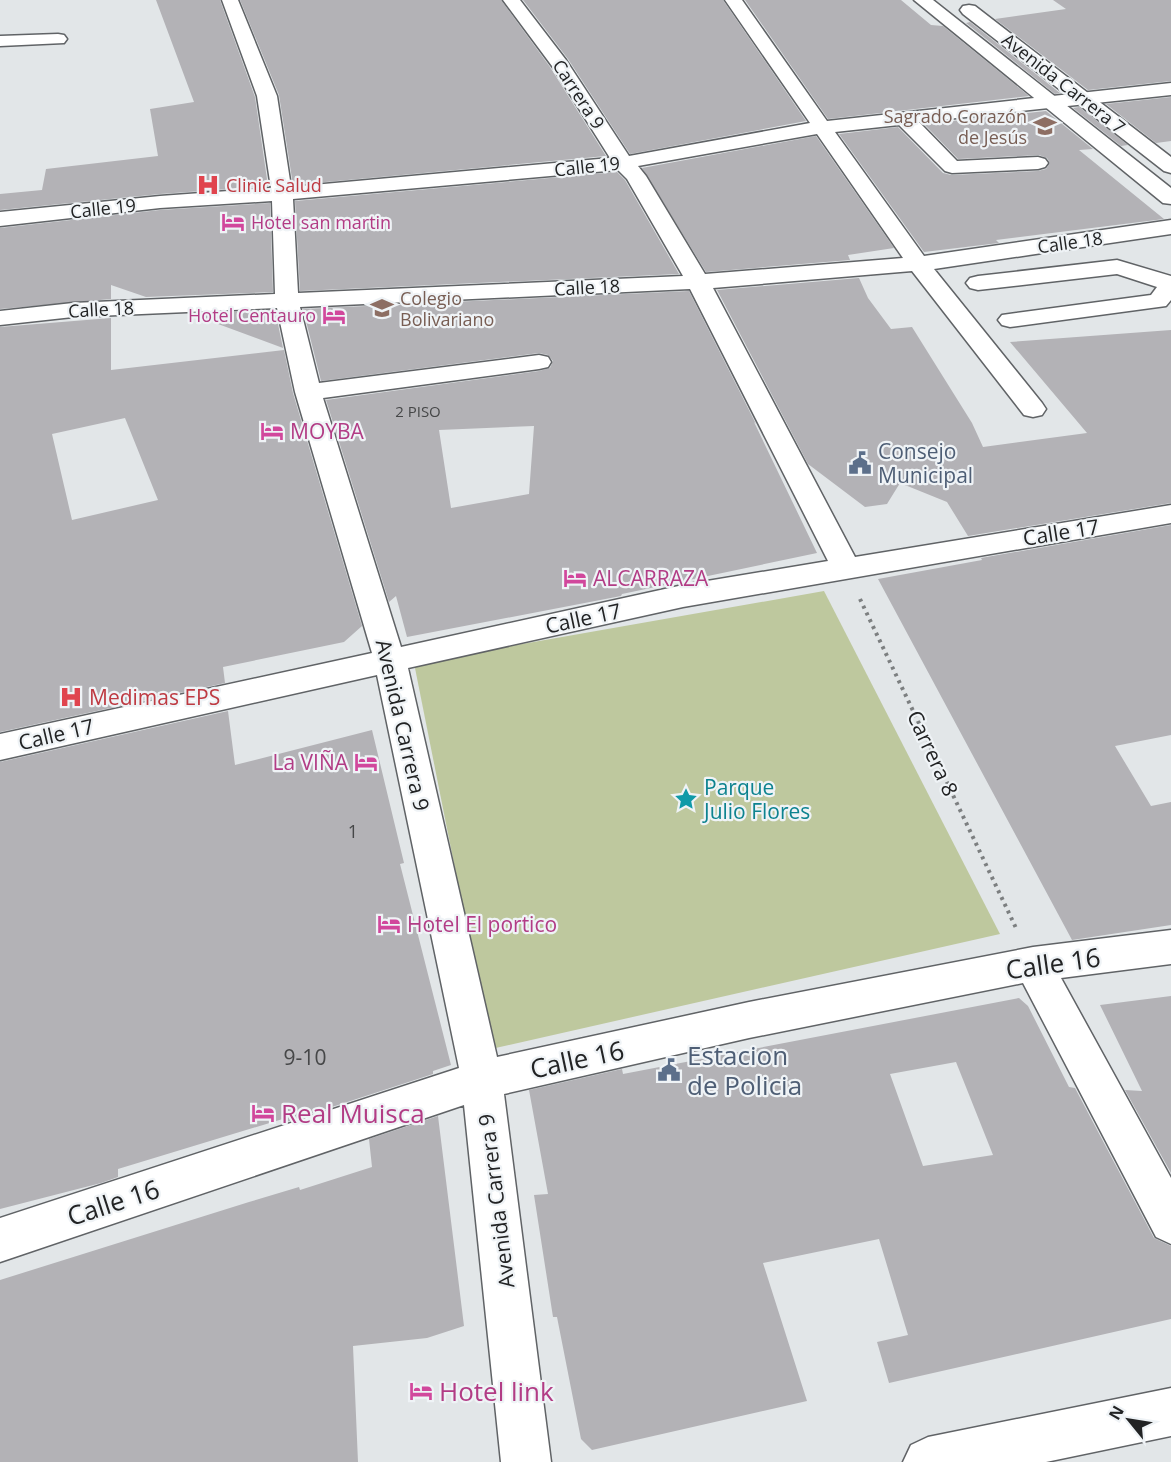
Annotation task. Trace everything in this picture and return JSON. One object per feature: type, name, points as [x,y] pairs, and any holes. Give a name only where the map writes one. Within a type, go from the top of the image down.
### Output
[{"type":"street","name":"Avenida Carrera 9","points":[[230,0],[267,96],[282,194],[287,300],[308,392],[390,660],[482,1080],[526,1462]]},
{"type":"street","name":"Carrera 9","points":[[512,0],[560,64],[623,163],[636,176],[698,282]]},
{"type":"street","points":[[733,0],[918,264],[1033,409]]},
{"type":"street","name":"Avenida Carrera 7","points":[[922,0],[1171,198]]},
{"type":"street","name":"Avenida Carrera 7","points":[[956,0],[1171,166]]},
{"type":"street","points":[[0,41],[58,39]]},
{"type":"street","name":"Calle 19","points":[[0,219],[160,202],[282,194],[623,163],[823,127],[1171,89]]},
{"type":"street","points":[[904,118],[952,167],[1038,163]]},
{"type":"street","name":"Calle 18","points":[[0,318],[73,310],[698,282],[918,264],[1171,227]]},
{"type":"street","points":[[978,283],[1108,267],[1138,272],[1170,284],[1158,301],[1010,320]]},
{"type":"street","points":[[698,282],[846,568]]},
{"type":"street","points":[[308,392],[539,363]]},
{"type":"street","name":"Calle 17","points":[[0,747],[683,596],[1171,514]]},
{"type":"street","name":"Calle 16","points":[[0,1240],[482,1080],[749,1020],[1033,964],[1171,947]]},
{"type":"street","points":[[1033,964],[1171,1222]]},
{"type":"street","points":[[928,1462],[1171,1412]]},
{"type":"path","name":"Carrera 8","points":[[846,568],[1033,964]]},
{"type":"green space","name":"Parque Julio Flores","points":[[824,591],[1000,934],[491,1049],[414,663]]},
{"type":"building","points":[[156,0],[220,0],[255,97],[268,186],[0,210],[0,194],[42,190],[46,169],[158,156],[150,109],[194,102]]},
{"type":"building","points":[[240,0],[501,0],[550,67],[606,156],[293,185],[279,95]]},
{"type":"building","points":[[523,0],[723,0],[806,121],[630,154],[568,59]]},
{"type":"building","points":[[745,0],[901,0],[931,25],[943,26],[1029,96],[828,119]]},
{"type":"building","points":[[1053,0],[1171,0],[1171,81],[1088,90],[995,19],[1066,9]]},
{"type":"building","points":[[970,22],[1060,93],[1055,94],[966,23]]},
{"type":"building","points":[[1171,97],[1171,141],[1156,143],[1106,104]]},
{"type":"building","points":[[1079,107],[1128,145],[1121,146],[1073,108]]},
{"type":"building","points":[[1046,111],[1093,149],[1079,150],[1164,219],[996,240],[999,243],[924,252],[839,134],[898,127],[943,173],[951,175],[1038,171],[1046,169],[1050,163],[1047,158],[1039,155],[958,159],[924,124]]},
{"type":"building","points":[[816,136],[894,248],[848,255],[850,260],[706,272],[642,168]]},
{"type":"building","points":[[617,172],[625,180],[679,274],[300,291],[295,201]]},
{"type":"building","points":[[270,203],[273,292],[146,297],[111,285],[111,299],[0,309],[0,228],[160,210]]},
{"type":"building","points":[[859,278],[868,298],[891,329],[912,327],[972,423],[983,447],[1087,433],[1010,342],[1171,330],[1171,503],[968,536],[947,502],[900,483],[887,504],[865,507],[808,464],[717,290]]},
{"type":"building","points":[[689,291],[756,424],[754,422],[817,553],[621,596],[407,637],[396,596],[389,602],[326,400],[539,371],[550,368],[553,361],[548,355],[539,353],[321,381],[303,309]],"holes":[[[534,426],[529,494],[451,508],[439,430]]]},
{"type":"building","points":[[275,310],[283,348],[191,314]]},
{"type":"building","points":[[111,318],[111,370],[284,350],[293,393],[362,626],[344,642],[223,667],[225,683],[0,732],[0,327]],"holes":[[[125,418],[158,500],[72,520],[52,434]]]},
{"type":"building","points":[[1171,525],[1171,735],[1115,746],[1151,806],[1171,802],[1171,925],[1072,940],[878,579],[982,560],[981,558]]},
{"type":"building","points":[[228,711],[235,765],[372,730],[404,863],[400,864],[451,1065],[433,1071],[433,1074],[286,1122],[286,1118],[118,1169],[118,1177],[101,1183],[0,1209],[0,762]]},
{"type":"building","points":[[1171,996],[1171,1173],[1125,1090],[1142,1091],[1100,1005]]},
{"type":"building","points":[[1019,998],[1028,1006],[1069,1087],[1075,1088],[1154,1238],[1171,1246],[1171,1319],[889,1383],[877,1342],[908,1335],[879,1239],[763,1263],[807,1401],[592,1450],[581,1439],[557,1317],[553,1317],[534,1195],[548,1194],[529,1090],[622,1069],[623,1074]],"holes":[[[956,1062],[993,1155],[923,1166],[890,1074]]]},
{"type":"building","points":[[438,1116],[464,1326],[427,1338],[353,1346],[358,1462],[0,1462],[0,1280],[249,1202],[299,1187],[300,1190],[372,1167],[369,1139]]},
{"type":"place","name":"Sagrado Corazón de Jesús","points":[[1045,126]]},
{"type":"place","name":"Clinic Salud","points":[[208,185]]},
{"type":"place","name":"Hotel san martin","points":[[233,222]]},
{"type":"place","name":"Colegio Bolivariano","points":[[382,308]]},
{"type":"place","name":"Hotel Centauro","points":[[334,315]]},
{"type":"place","name":"MOYBA","points":[[272,431]]},
{"type":"place","name":"Consejo Municipal","points":[[860,463]]},
{"type":"place","name":"ALCARRAZA","points":[[575,578]]},
{"type":"place","name":"Medimas EPS","points":[[71,697]]},
{"type":"place","name":"La VIÑA","points":[[366,762]]},
{"type":"place","name":"Parque Julio Flores","points":[[686,799]]},
{"type":"place","name":"Hotel El portico","points":[[389,924]]},
{"type":"place","name":"Estacion de Policia","points":[[669,1070]]},
{"type":"place","name":"Real Muisca","points":[[263,1113]]},
{"type":"place","name":"Hotel link","points":[[421,1391]]}]
